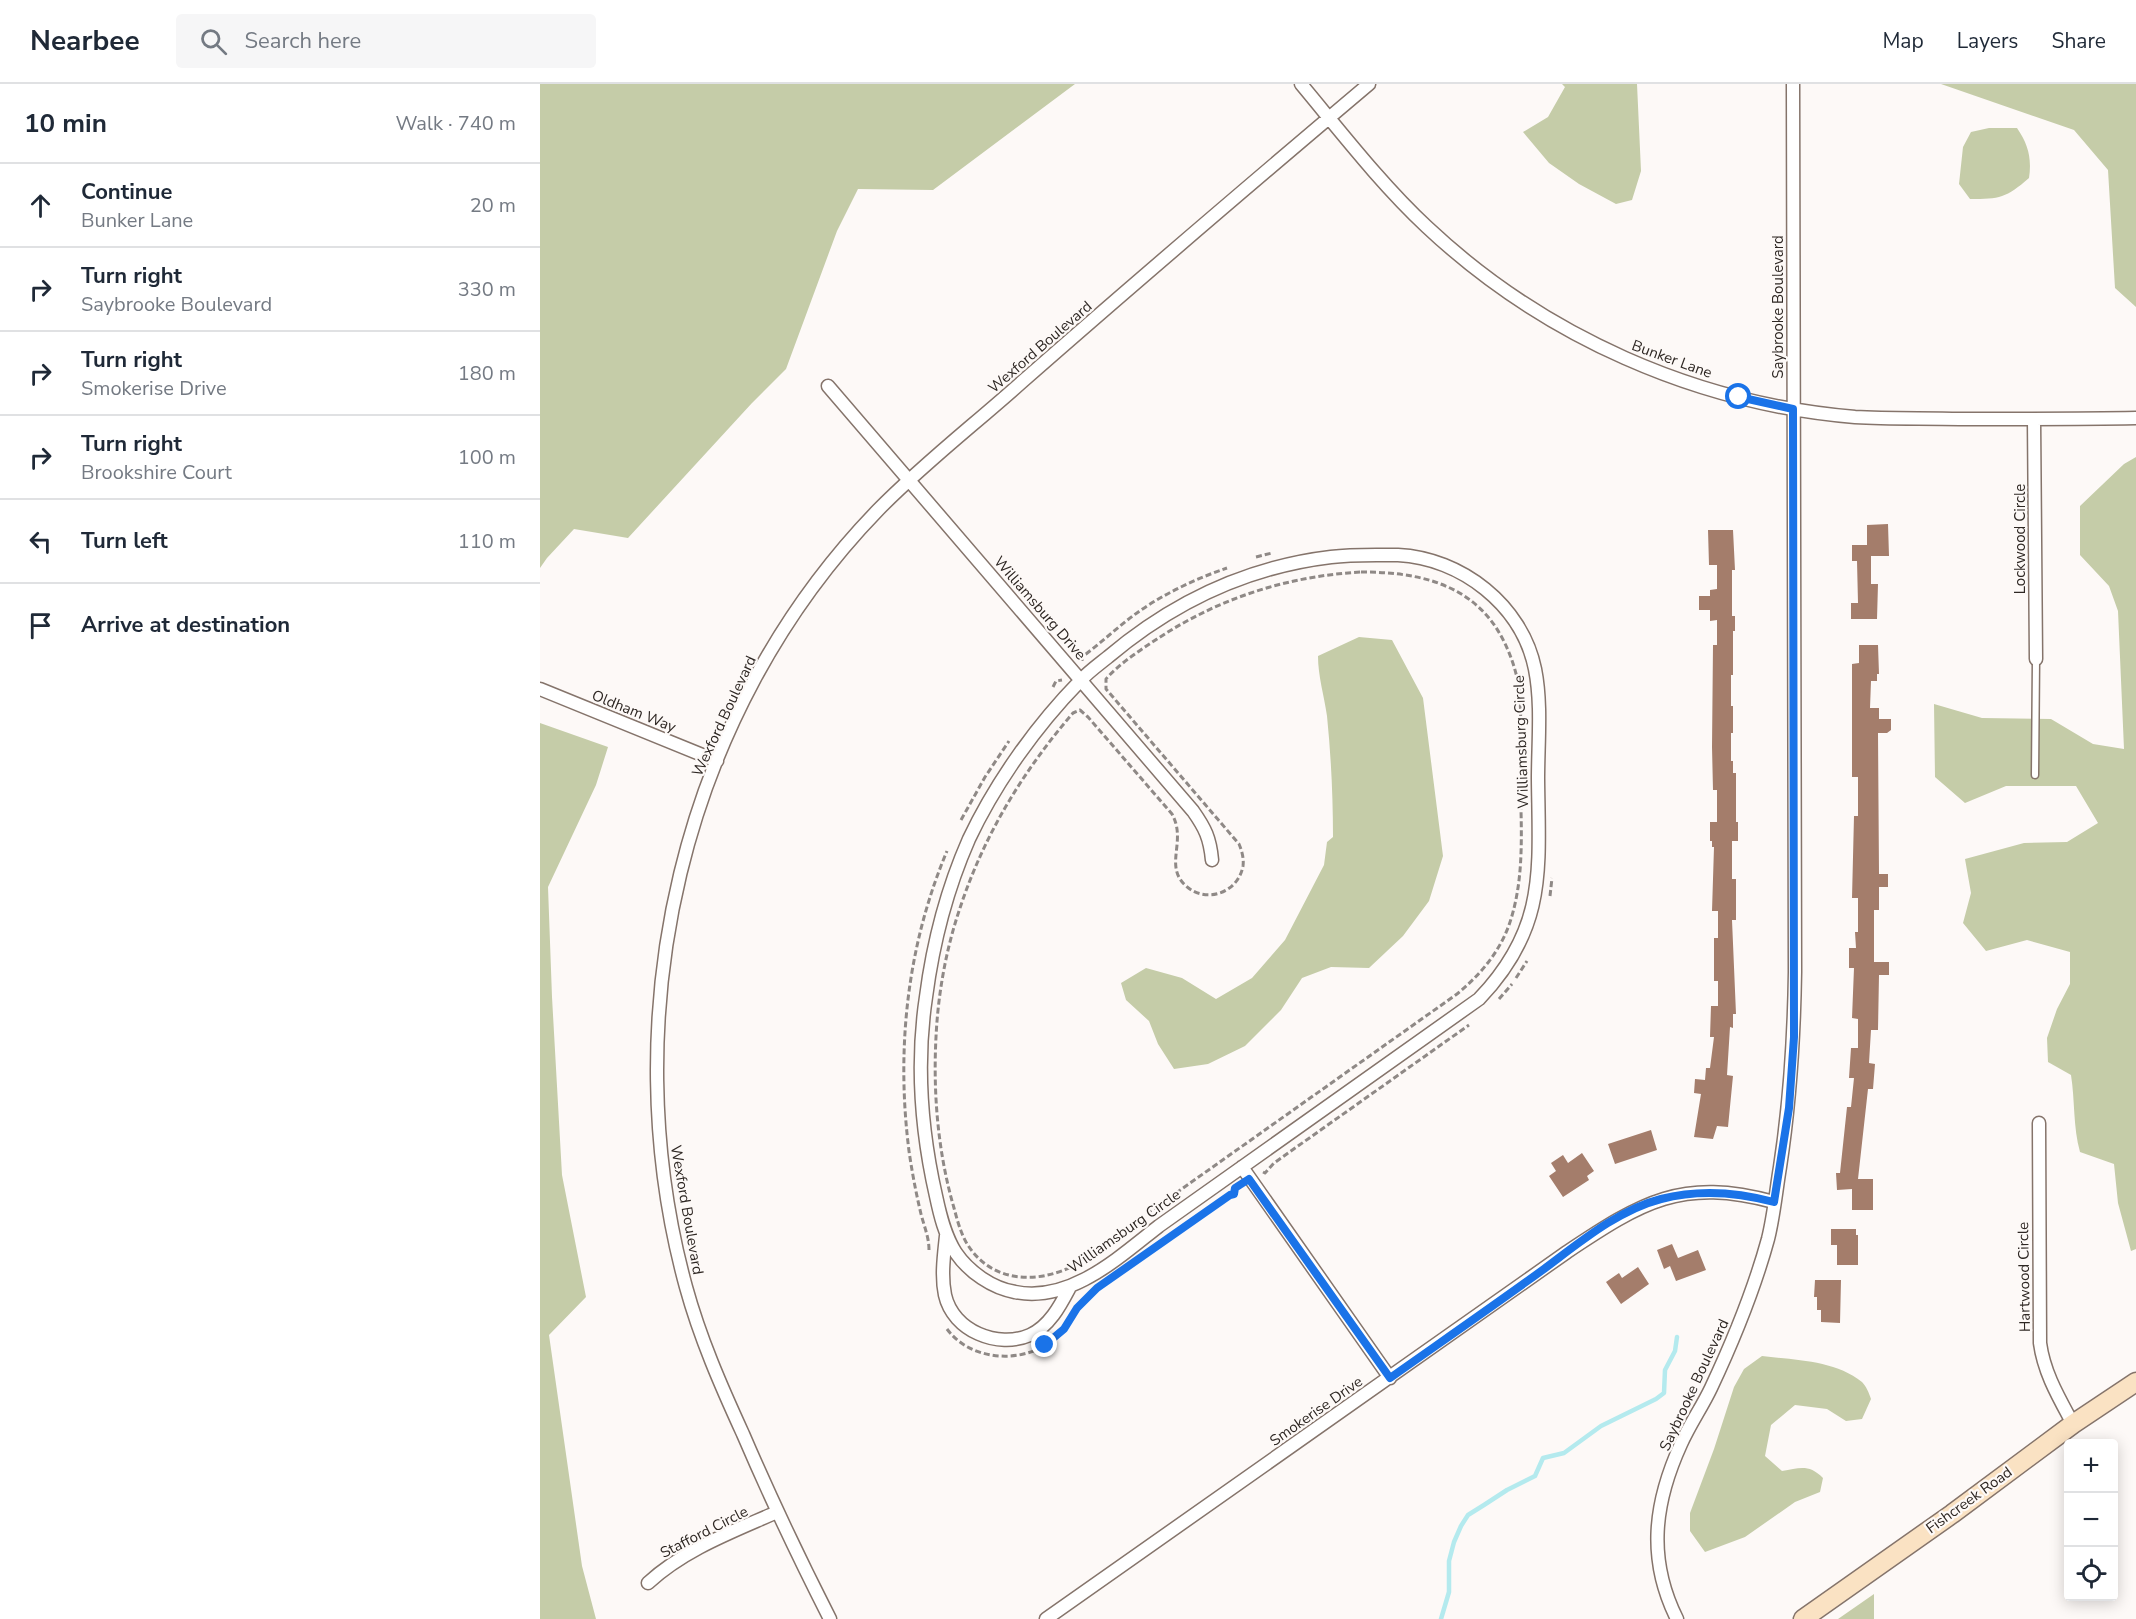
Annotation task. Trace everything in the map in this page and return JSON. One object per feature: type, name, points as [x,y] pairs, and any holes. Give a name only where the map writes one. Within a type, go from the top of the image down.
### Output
[{"type":"main road","name":"Fishcreek Road","points":[[1803,1619],[1952,1514],[2073,1424],[2136,1382]]},
{"type":"street","name":"Bunker Lane","points":[[1301,84],[1405,206],[1474,268],[1537,311],[1588,341],[1680,380],[1730,395],[1793,409],[1878,418],[2136,418]]},
{"type":"street","name":"Wexford Boulevard","points":[[830,1619],[777,1512],[718,1378],[697,1320],[675,1239],[660,1146],[657,1038],[662,970],[683,860],[692,828],[717,761],[748,693],[788,624],[840,553],[878,510],[951,442],[1369,84]]},
{"type":"street","name":"Saybrooke Boulevard","points":[[1677,1619],[1666,1594],[1658,1558],[1657,1535],[1660,1504],[1666,1480],[1682,1442],[1704,1405],[1736,1334],[1768,1236],[1789,1108],[1794,1037],[1793,84]]},
{"type":"street","name":"Williamsburg Drive","points":[[828,386],[1193,811],[1206,829],[1212,860]]},
{"type":"street","name":"Lockwood Circle","points":[[2034,419],[2036,659]]},
{"type":"street","name":"Williamsburg Circle","points":[[1398,555],[1422,557],[1440,562],[1463,573],[1484,588],[1508,612],[1523,639],[1535,669],[1538,715],[1537,882],[1529,920],[1511,960],[1497,980],[1479,999],[1242,1167],[1125,1252],[1070,1287],[1051,1293],[1015,1292],[1000,1288],[983,1279],[967,1266],[954,1250],[946,1232],[931,1174],[921,1103],[925,1000],[937,936],[951,886],[969,840],[989,801],[1023,749],[1081,680],[1148,626],[1178,606],[1236,580],[1266,570],[1331,557],[1398,555]]},
{"type":"street","name":"Oldham Way","points":[[540,689],[717,761]]},
{"type":"street","name":"Hartwood Circle","points":[[2039,1123],[2040,1343],[2044,1367],[2073,1424]]},
{"type":"street","points":[[1242,1167],[1390,1378]]},
{"type":"street","name":"Smokerise Drive","points":[[1046,1619],[1567,1252],[1638,1208],[1659,1199],[1696,1192],[1730,1193],[1774,1202]]},
{"type":"street","points":[[946,1232],[943,1272],[945,1296],[952,1313],[965,1326],[986,1338],[1011,1340],[1030,1335],[1043,1326],[1058,1310],[1070,1287]]},
{"type":"street","name":"Stafford Circle","points":[[648,1583],[664,1568],[682,1557],[777,1512]]},
{"type":"lane","points":[[2035,775],[2036,659]]},
{"type":"path","points":[[1254,558],[1274,552]]},
{"type":"path","points":[[1082,662],[1082,656],[1134,615],[1198,579],[1231,566]]},
{"type":"path","points":[[1361,572],[1415,575],[1438,581],[1478,606],[1495,626],[1508,649],[1515,671],[1520,707],[1520,879],[1508,927],[1498,947],[1473,980],[1457,994],[1073,1266],[1057,1274],[1019,1278],[1005,1274],[984,1262],[967,1244],[960,1232],[948,1188],[938,1129],[936,1096],[936,1036],[950,944],[960,908],[978,861],[1005,806],[1039,753],[1073,713],[1080,710],[1172,814],[1177,823],[1178,832],[1176,871],[1184,885],[1193,892],[1204,895],[1217,894],[1234,885],[1243,866],[1243,854],[1239,844],[1110,694],[1105,683],[1109,675],[1127,660],[1166,633],[1197,614],[1252,592],[1307,577],[1361,572]]},
{"type":"path","points":[[1050,691],[1056,681],[1062,680]]},
{"type":"path","points":[[959,825],[995,761],[1016,733]]},
{"type":"path","points":[[929,1258],[929,1245],[911,1168],[905,1119],[904,1028],[911,971],[918,939],[927,906],[950,844]]},
{"type":"path","points":[[1549,901],[1553,871]]},
{"type":"path","points":[[1494,1004],[1506,992],[1527,960]]},
{"type":"path","points":[[1213,1207],[1234,1194],[1235,1188],[1259,1172],[1265,1173],[1274,1163],[1473,1022]]},
{"type":"path","points":[[943,1325],[962,1344],[980,1353],[1001,1357],[1028,1353],[1045,1345],[1064,1329],[1077,1308],[1097,1288]]},
{"type":"green space","points":[[540,84],[1075,84],[933,190],[858,189],[837,231],[786,369],[628,538],[574,529],[540,568]]},
{"type":"green space","points":[[1562,84],[1637,84],[1641,171],[1632,200],[1616,204],[1579,184],[1549,163],[1523,132],[1548,117],[1565,87]]},
{"type":"green space","points":[[1941,84],[2136,84],[2136,307],[2115,288],[2108,170],[2074,130]]},
{"type":"green space","points":[[1989,128],[2017,128],[2028,152],[2029,178],[2002,196],[1970,199],[1959,184],[1963,147],[1971,132]]},
{"type":"green space","points":[[2136,457],[2136,1249],[2131,1251],[2118,1203],[2114,1164],[2080,1152],[2071,1075],[2048,1062],[2047,1038],[2057,1009],[2070,984],[2070,952],[2027,940],[1986,951],[1963,923],[1971,893],[1965,859],[2024,843],[2067,842],[2098,823],[2076,786],[2006,786],[1965,803],[1935,777],[1934,704],[1982,718],[2051,719],[2093,744],[2124,749],[2118,611],[2109,586],[2080,555],[2080,506],[2124,464]]},
{"type":"green space","points":[[1359,637],[1392,640],[1423,698],[1443,856],[1429,901],[1403,936],[1369,968],[1331,967],[1302,978],[1281,1010],[1245,1046],[1208,1064],[1174,1069],[1158,1044],[1149,1021],[1126,1000],[1121,983],[1146,968],[1182,978],[1216,999],[1252,978],[1285,940],[1324,865],[1327,842],[1333,837],[1327,716],[1318,656]]},
{"type":"green space","points":[[540,723],[608,747],[596,785],[548,887],[562,1175],[586,1297],[549,1335],[582,1566],[596,1619],[540,1619]]},
{"type":"green space","points":[[1762,1356],[1814,1362],[1840,1369],[1862,1382],[1871,1399],[1862,1419],[1846,1421],[1827,1409],[1795,1405],[1771,1425],[1765,1456],[1782,1471],[1804,1468],[1818,1474],[1823,1478],[1820,1492],[1795,1502],[1745,1537],[1705,1552],[1690,1531],[1690,1513],[1734,1387],[1744,1369]]},
{"type":"green space","points":[[1874,1594],[1874,1619],[1838,1619]]},
{"type":"building","points":[[1888,524],[1889,556],[1871,556],[1871,584],[1878,584],[1877,619],[1851,619],[1851,603],[1858,603],[1857,561],[1852,561],[1852,545],[1867,545],[1867,525]]},
{"type":"building","points":[[1708,530],[1733,530],[1735,570],[1732,570],[1732,616],[1735,616],[1735,631],[1733,631],[1733,675],[1731,675],[1733,733],[1731,733],[1731,761],[1733,761],[1733,773],[1736,773],[1736,822],[1738,822],[1738,841],[1732,841],[1732,879],[1736,879],[1736,920],[1732,920],[1736,1014],[1733,1014],[1733,1028],[1730,1027],[1727,1075],[1733,1076],[1728,1127],[1717,1126],[1713,1139],[1694,1137],[1701,1094],[1694,1093],[1695,1079],[1705,1080],[1706,1068],[1710,1068],[1714,1037],[1710,1037],[1711,1006],[1718,1006],[1718,981],[1714,981],[1714,938],[1718,938],[1718,911],[1712,911],[1714,847],[1710,841],[1710,822],[1717,822],[1717,790],[1713,790],[1712,747],[1713,645],[1717,645],[1717,620],[1710,621],[1710,610],[1699,610],[1699,596],[1710,596],[1710,590],[1717,589],[1717,565],[1709,565]]},
{"type":"building","points":[[1859,645],[1878,645],[1879,674],[1877,674],[1877,681],[1871,681],[1870,708],[1879,708],[1879,719],[1891,719],[1891,730],[1887,733],[1878,733],[1879,874],[1888,874],[1888,887],[1879,887],[1879,910],[1874,910],[1874,962],[1889,962],[1889,975],[1879,975],[1878,1030],[1871,1030],[1869,1063],[1875,1064],[1873,1089],[1868,1089],[1858,1179],[1873,1179],[1873,1210],[1852,1210],[1852,1189],[1837,1190],[1836,1173],[1840,1173],[1847,1107],[1851,1107],[1854,1078],[1849,1078],[1851,1048],[1858,1048],[1858,1019],[1852,1018],[1854,968],[1849,968],[1849,948],[1856,948],[1855,932],[1858,932],[1858,898],[1852,898],[1854,816],[1858,816],[1858,777],[1852,777],[1852,664],[1859,663]]},
{"type":"building","points":[[1651,1130],[1657,1150],[1615,1164],[1608,1144]]},
{"type":"building","points":[[1582,1153],[1594,1171],[1587,1176],[1589,1180],[1563,1197],[1549,1176],[1556,1171],[1551,1163],[1563,1155],[1568,1163]]},
{"type":"building","points":[[1831,1229],[1856,1229],[1858,1265],[1837,1265],[1837,1245],[1831,1245]]},
{"type":"building","points":[[1672,1244],[1678,1258],[1698,1250],[1706,1270],[1676,1281],[1670,1266],[1664,1269],[1657,1250]]},
{"type":"building","points":[[1638,1267],[1649,1284],[1621,1304],[1606,1282],[1619,1273],[1622,1278]]},
{"type":"building","points":[[1815,1280],[1841,1280],[1840,1323],[1821,1322],[1821,1310],[1817,1310],[1817,1297],[1814,1297]]},
{"type":"waterway","points":[[1441,1619],[1449,1592],[1449,1561],[1454,1542],[1468,1515],[1507,1490],[1535,1476],[1543,1458],[1564,1453],[1601,1426],[1664,1393],[1665,1370],[1675,1351],[1677,1337]]},
{"type":"route","points":[[1045,1345],[1064,1329],[1077,1308],[1097,1288],[1234,1194],[1235,1188],[1249,1179],[1390,1378],[1567,1252],[1638,1208],[1659,1199],[1696,1192],[1730,1193],[1774,1202],[1789,1108],[1794,1037],[1793,409],[1739,397]]}]
